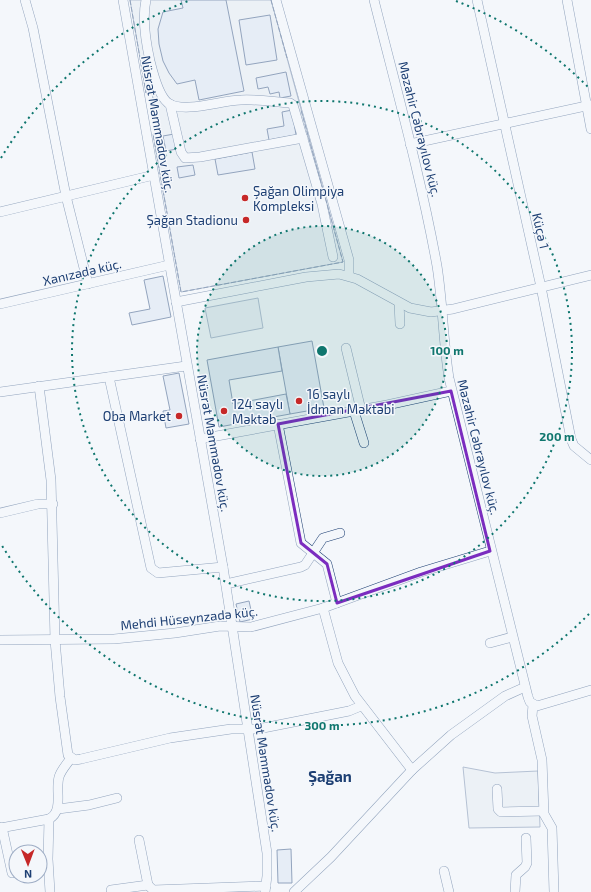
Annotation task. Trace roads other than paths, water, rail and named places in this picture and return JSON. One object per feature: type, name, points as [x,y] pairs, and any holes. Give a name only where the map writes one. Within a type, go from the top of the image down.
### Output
[{"type":"street","points":[[25,0],[66,196],[88,284]]},
{"type":"street","name":"Nüsrət Məmmədov küç.","points":[[123,0],[170,264],[186,366],[226,584],[267,853],[266,889]]},
{"type":"street","points":[[146,0],[148,51],[160,90],[165,100],[170,104],[193,106],[239,100],[290,103],[296,110],[322,204],[333,257]]},
{"type":"street","points":[[276,0],[302,100],[327,178],[349,260],[349,276]]},
{"type":"street","name":"Məzahir Cəbrayılov küç.","points":[[374,0],[432,236],[444,311],[445,353],[451,391],[525,687],[530,702],[533,705]]},
{"type":"street","name":"Küçə 1","points":[[478,0],[541,287],[571,439],[574,446],[591,460]]},
{"type":"street","points":[[567,0],[588,106],[591,129]]},
{"type":"street","points":[[133,54],[148,51]]},
{"type":"street","points":[[170,104],[181,152],[185,158],[200,158],[303,138]]},
{"type":"street","points":[[410,144],[588,106]]},
{"type":"street","points":[[144,113],[153,112]]},
{"type":"street","points":[[0,212],[154,175]]},
{"type":"street","name":"Xanızadə küç.","points":[[0,304],[170,264]]},
{"type":"street","points":[[176,302],[328,274],[349,276],[399,303],[421,312],[444,311],[591,274]]},
{"type":"street","points":[[399,303],[400,324]]},
{"type":"street","points":[[346,348],[364,443]]},
{"type":"street","points":[[0,391],[186,366]]},
{"type":"street","points":[[109,377],[151,568],[158,573],[223,567]]},
{"type":"street","points":[[39,386],[50,468],[53,504],[55,640],[66,748],[68,755],[71,758],[81,760],[170,738],[231,729],[248,730],[349,711],[361,706]]},
{"type":"street","points":[[200,439],[451,391]]},
{"type":"street","points":[[278,424],[300,539],[305,547],[326,564],[337,602]]},
{"type":"street","points":[[0,513],[38,504],[53,504]]},
{"type":"street","points":[[226,584],[301,567],[305,564],[323,538],[340,533]]},
{"type":"street","name":"Mehdi Hüseynzadə küç.","points":[[0,640],[114,639],[175,633],[214,627],[251,627],[323,608],[421,572],[490,551]]},
{"type":"street","points":[[323,608],[338,663],[361,706],[412,770]]},
{"type":"street","points":[[490,643],[512,637]]},
{"type":"street","points":[[294,892],[331,857],[412,770],[451,735],[505,696],[525,687]]},
{"type":"street","points":[[554,892],[552,828],[543,811],[542,760],[532,716],[533,705],[543,704],[591,690]]},
{"type":"street","points":[[8,856],[1,827],[49,819],[56,813],[58,809],[58,784],[60,775],[71,758]]},
{"type":"street","points":[[496,789],[498,809],[501,812],[543,811]]},
{"type":"street","points":[[58,809],[89,805],[117,798]]},
{"type":"street","points":[[49,819],[48,860],[50,892]]},
{"type":"street","points":[[515,892],[516,875],[525,867],[527,863],[526,838]]},
{"type":"street","points":[[139,840],[148,885],[153,890],[266,889]]},
{"type":"street","points":[[444,871],[450,892]]},
{"type":"street","points":[[111,890],[148,885]]},
{"type":"place","name":"Şağan Olimpiya Kompleksi","points":[[245,198]]},
{"type":"place","name":"Şağan Stadionu","points":[[246,220]]},
{"type":"place","name":"16 saylı İdman Məktəbi","points":[[299,401]]},
{"type":"place","name":"124 saylı Məktəb","points":[[224,411]]},
{"type":"place","name":"Oba Market","points":[[179,416]]},
{"type":"district","name":"Şağan","points":[[330,776]]}]
